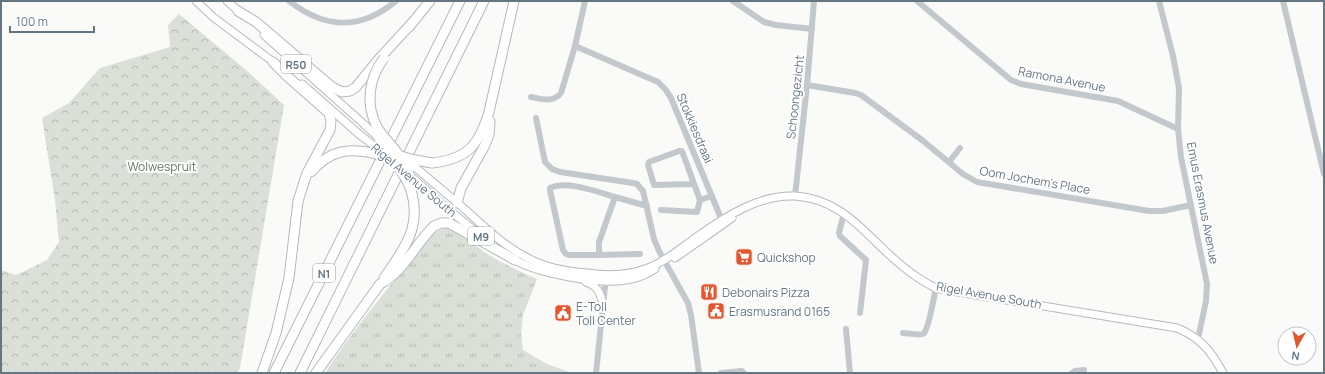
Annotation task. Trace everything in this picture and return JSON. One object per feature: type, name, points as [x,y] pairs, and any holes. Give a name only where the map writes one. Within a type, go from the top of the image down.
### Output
[{"type":"highway","points":[[316,373],[380,284],[411,235],[415,211],[411,190],[396,159],[379,130],[372,113],[370,94],[374,72],[430,1]]},
{"type":"highway","name":"N1","points":[[274,373],[460,1]]},
{"type":"highway","name":"N1","points":[[300,373],[484,1]]},
{"type":"highway","points":[[376,151],[396,159],[432,163],[455,158],[465,152],[478,139],[483,130],[489,112],[514,1]]},
{"type":"highway","points":[[238,10],[256,22],[332,87],[342,92],[350,91],[356,87],[378,60],[412,23]]},
{"type":"highway","points":[[457,203],[464,183],[489,135],[502,51]]},
{"type":"highway","points":[[262,373],[283,309],[289,278],[298,201],[302,186],[331,126],[329,114],[273,62]]},
{"type":"highway","points":[[379,138],[387,151],[404,165],[410,176]]},
{"type":"highway","points":[[295,225],[301,199],[308,180],[312,172],[325,158],[335,153],[347,150],[387,151]]},
{"type":"highway","points":[[404,165],[415,167]]},
{"type":"highway","points":[[380,284],[388,280],[430,230],[440,223],[449,223],[456,226],[515,260]]},
{"type":"main road","name":"Rigel Avenue South","points":[[196,1],[214,17],[309,89],[376,151]]},
{"type":"main road","name":"Rigel Avenue South","points":[[227,1],[379,138],[410,176],[478,234],[515,260],[534,268],[592,280],[606,278]]},
{"type":"main road","name":"Rigel Avenue South","points":[[396,159],[415,167],[501,242],[533,261],[546,266],[606,278],[631,279],[642,276],[705,238],[731,214],[764,200],[779,196],[795,196],[825,202],[844,213],[858,224],[907,271],[936,288],[1168,326],[1184,331],[1198,339],[1210,352],[1223,373]]},
{"type":"main road","points":[[558,274],[584,281],[595,286],[603,304]]},
{"type":"street","points":[[289,1],[315,18],[331,23],[341,24],[365,19],[378,14],[396,1]]},
{"type":"street","points":[[531,97],[552,99],[559,96],[565,83],[585,1]]},
{"type":"street","points":[[733,1],[764,22],[776,25],[812,29]]},
{"type":"street","name":"Schoongezicht","points":[[795,196],[814,1]]},
{"type":"street","name":"Emus Erasmus Avenue","points":[[1159,1],[1173,56],[1179,88],[1178,129],[1181,157],[1207,284],[1206,301],[1198,339]]},
{"type":"street","points":[[1283,1],[1324,174]]},
{"type":"street","name":"Ramona Avenue","points":[[919,2],[1011,80],[1021,84],[1118,101],[1178,129]]},
{"type":"street","name":"Stokkiesdraai","points":[[575,46],[658,82],[663,86],[674,103],[722,222]]},
{"type":"street","name":"Oom Jochem's Place","points":[[807,85],[861,95],[876,104],[972,180],[990,185],[1149,211],[1163,211],[1192,205]]},
{"type":"street","points":[[536,118],[545,162],[552,169],[560,172],[636,184],[643,191],[654,239],[664,262],[688,303],[699,373]]},
{"type":"street","points":[[949,162],[960,148]]},
{"type":"street","points":[[661,210],[697,212],[700,200],[682,151],[649,162],[648,165],[654,185],[694,184]]},
{"type":"street","points":[[640,254],[566,254],[563,250],[550,188],[556,186],[576,187],[647,206]]},
{"type":"street","points":[[700,200],[712,196]]},
{"type":"street","points":[[600,255],[599,242],[615,197]]},
{"type":"street","points":[[844,213],[838,233],[866,260],[860,312]]},
{"type":"street","points":[[596,373],[606,278]]},
{"type":"street","points":[[903,333],[924,334],[930,316],[936,288]]},
{"type":"street","points":[[846,329],[850,373]]},
{"type":"street","points":[[1072,373],[1075,371],[1084,370]]},
{"type":"street","points":[[721,373],[742,371],[744,373]]},
{"type":"green space","name":"Wolwespruit","points":[[179,14],[246,70],[284,105],[238,373],[1,373],[1,270],[16,275],[47,260],[59,242],[55,200],[42,118],[69,103],[100,68],[170,47],[168,25]]},
{"type":"green space","points":[[441,229],[452,229],[484,252],[518,271],[537,279],[523,315],[521,334],[523,350],[547,364],[572,373],[325,373],[364,319],[434,233]]},
{"type":"place","name":"Quickshop","points":[[744,257]]},
{"type":"place","name":"Debonairs Pizza","points":[[709,292]]},
{"type":"place","name":"Erasmusrand 0165","points":[[716,311]]},
{"type":"place","name":"E-Toll Toll Center","points":[[563,313]]}]
